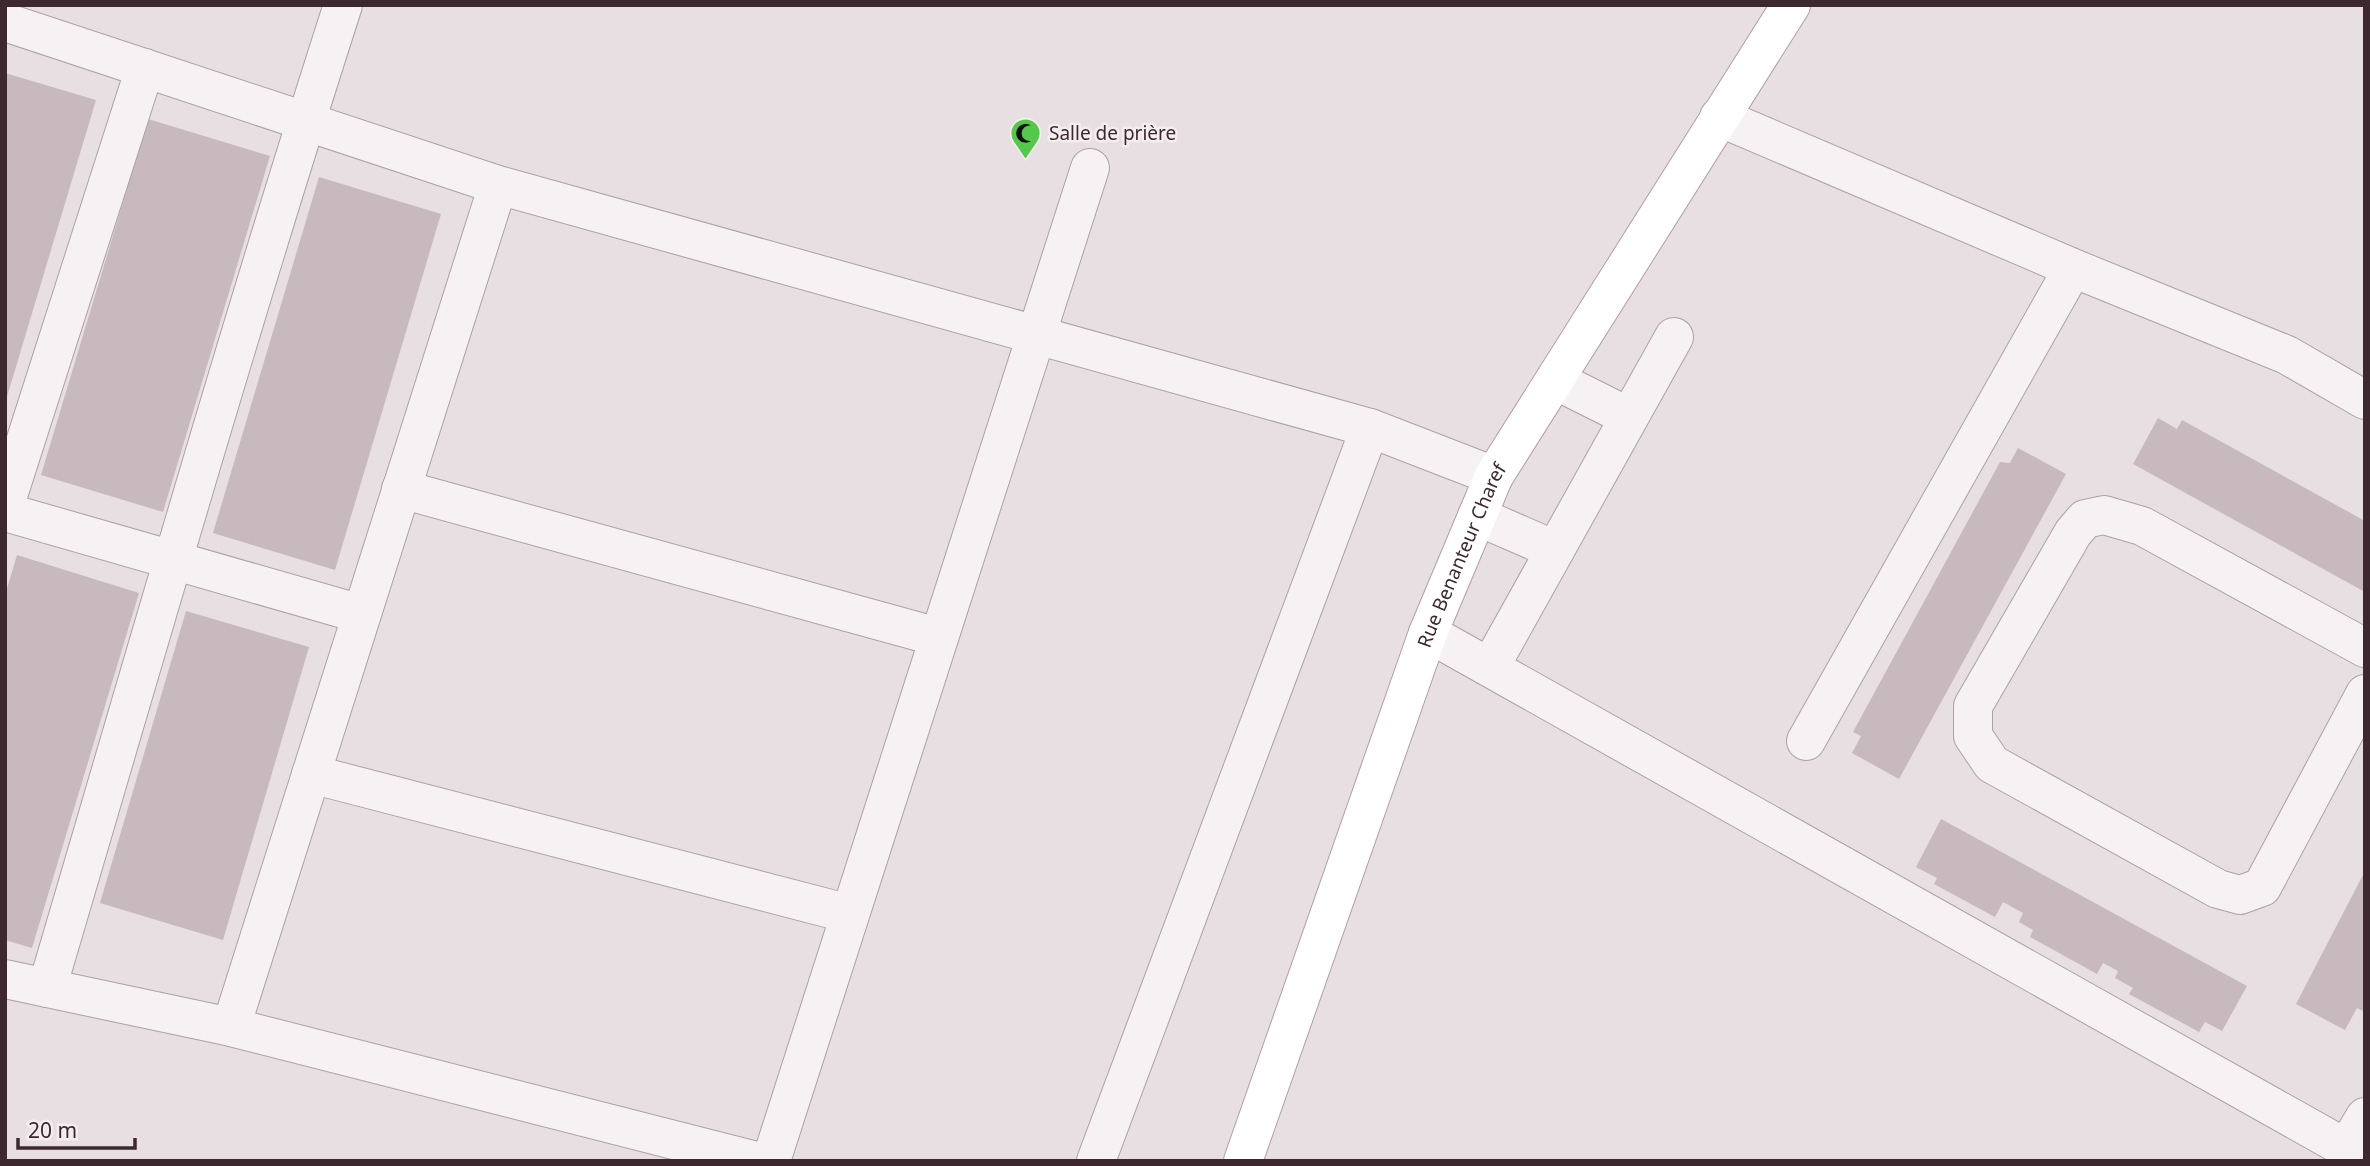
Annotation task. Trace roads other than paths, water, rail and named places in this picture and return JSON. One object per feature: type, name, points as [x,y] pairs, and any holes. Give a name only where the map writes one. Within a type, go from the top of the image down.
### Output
[{"type":"main road","name":"Rue Benanteur Charef","points":[[1243,1161],[1428,632],[1494,476],[1791,5]]},
{"type":"street","points":[[47,988],[173,560],[343,5]]},
{"type":"street","points":[[5,22],[498,185],[1370,428],[1494,476]]},
{"type":"street","points":[[5,505],[145,68]]},
{"type":"street","points":[[1719,117],[2073,268],[2287,355],[2365,400]]},
{"type":"street","points":[[771,1161],[1090,168]]},
{"type":"street","points":[[231,1027],[498,185]]},
{"type":"street","points":[[1806,741],[2073,268]]},
{"type":"street","points":[[1490,667],[1674,337]]},
{"type":"street","points":[[1555,380],[1629,417]]},
{"type":"street","points":[[1096,1161],[1370,428]]},
{"type":"street","points":[[401,489],[939,637]]},
{"type":"street","points":[[5,512],[361,614]]},
{"type":"street","points":[[2365,648],[2142,526],[2104,515],[2085,519],[2073,533],[1973,706],[1973,736],[1992,764],[2218,889],[2240,895],[2262,887],[2365,694]]},
{"type":"street","points":[[1477,516],[1555,550]]},
{"type":"street","points":[[1428,632],[2359,1142]]},
{"type":"street","points":[[311,774],[850,914]]},
{"type":"street","points":[[5,979],[231,1027],[756,1161]]},
{"type":"place","name":"Salle de prière","points":[[1026,160]]}]
